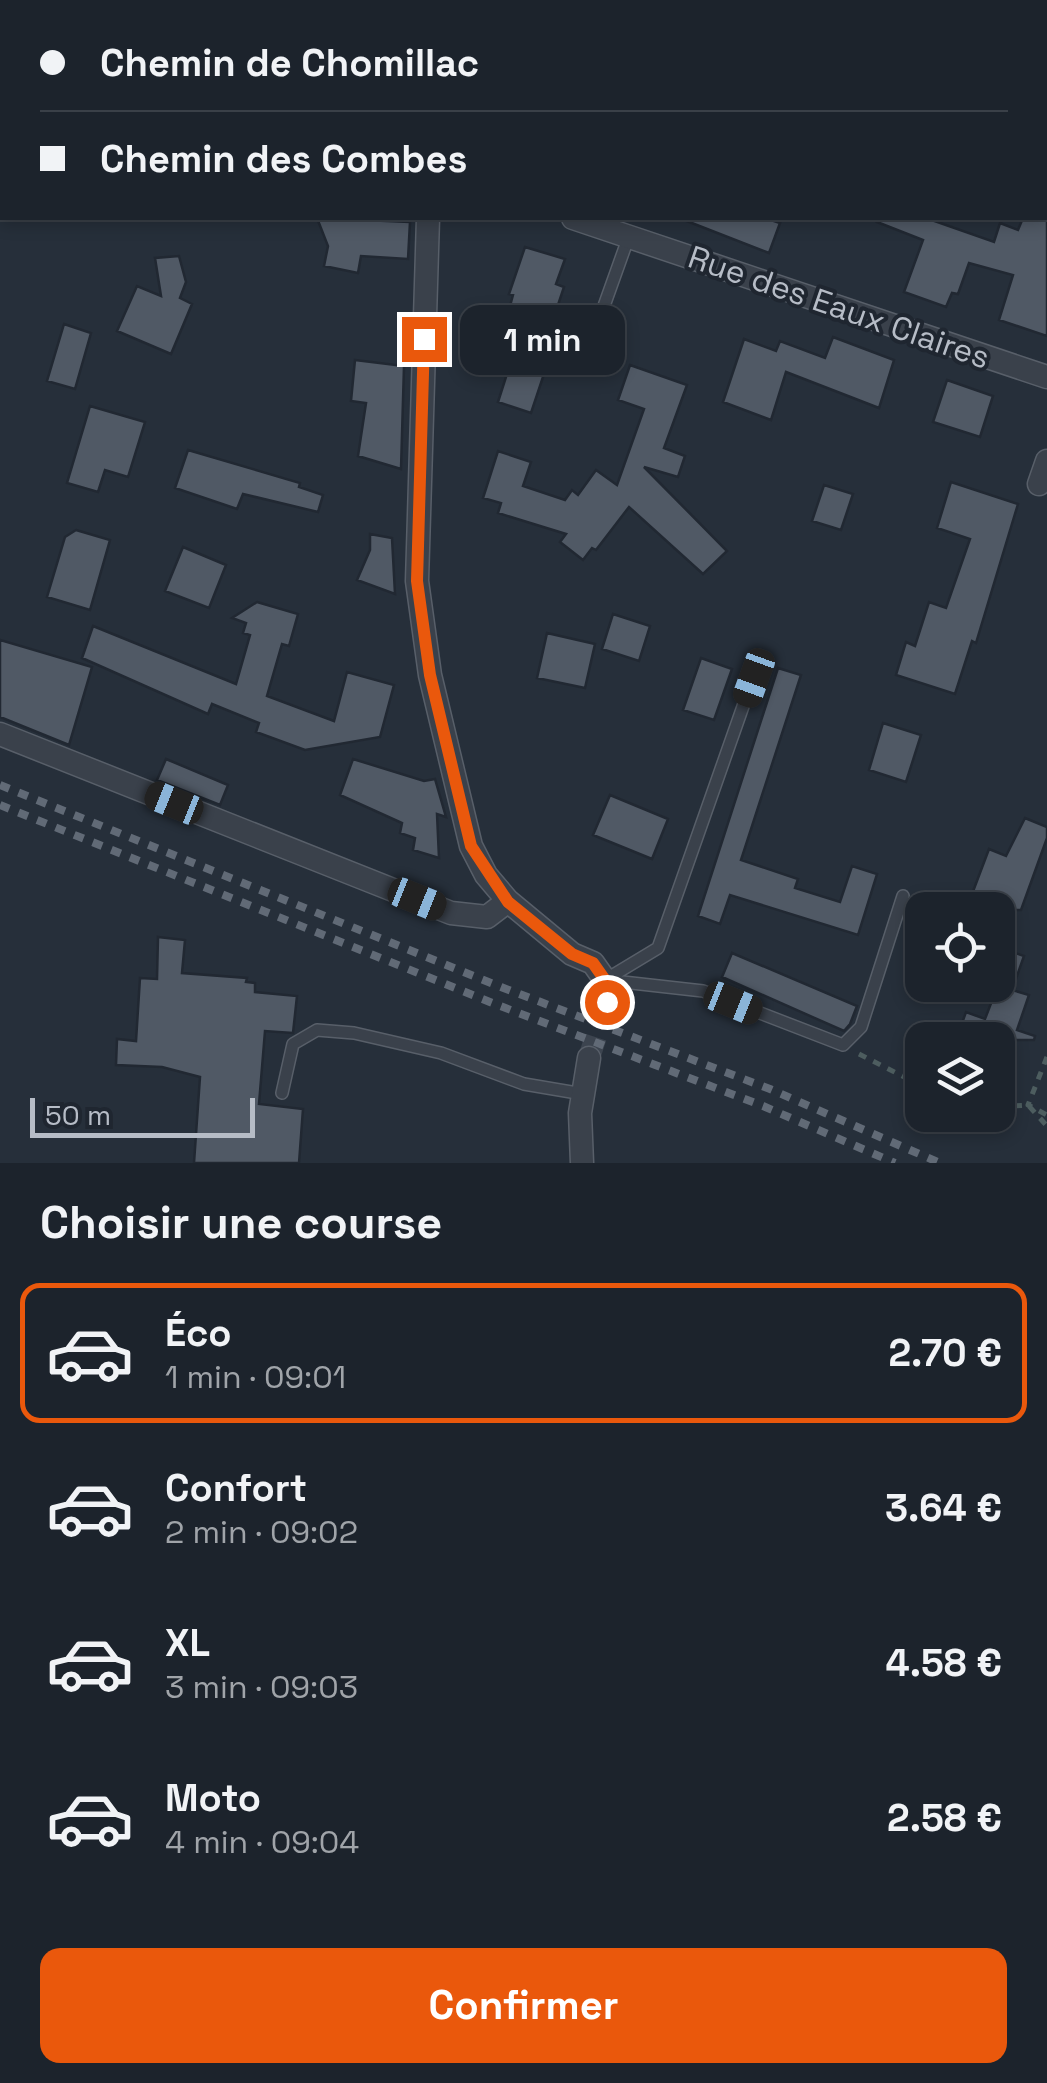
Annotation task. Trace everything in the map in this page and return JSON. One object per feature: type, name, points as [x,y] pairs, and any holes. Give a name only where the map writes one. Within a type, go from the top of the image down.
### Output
[{"type":"street","points":[[428,220],[417,581],[430,675],[471,846],[508,902],[572,954],[593,963],[606,991]]},
{"type":"street","name":"Rue des Eaux Claires","points":[[580,220],[1047,377]]},
{"type":"street","points":[[1039,484],[1047,461]]},
{"type":"street","points":[[0,734],[452,913],[487,916],[508,902]]},
{"type":"street","points":[[582,1163],[582,1094],[589,1058]]},
{"type":"lane","points":[[589,348],[629,236]]},
{"type":"lane","points":[[606,991],[658,948],[754,678]]},
{"type":"lane","points":[[606,991],[703,991],[843,1045],[861,1027],[903,896]]},
{"type":"lane","points":[[282,1092],[293,1044],[318,1030],[354,1033],[424,1049],[524,1084],[582,1094]]},
{"type":"path","points":[[843,1045],[905,1077]]},
{"type":"path","points":[[1028,1105],[1047,1057]]},
{"type":"path","points":[[1028,1105],[1047,1126]]},
{"type":"path","points":[[1015,1106],[1028,1105],[1047,1116]]},
{"type":"building","points":[[318,220],[410,222],[408,259],[361,256],[358,273],[324,266],[328,246]]},
{"type":"building","points":[[684,220],[780,223],[769,253]]},
{"type":"building","points":[[932,220],[994,242],[1000,223],[1018,230],[1022,220],[1047,220],[1047,336],[999,320],[1013,275],[969,263],[958,294],[952,293],[946,307],[904,292],[923,240],[877,222]]},
{"type":"building","points":[[525,247],[565,259],[556,284],[564,287],[540,359],[548,362],[531,413],[498,402],[527,311],[510,306],[513,295],[509,294]]},
{"type":"building","points":[[179,256],[186,282],[180,298],[192,304],[171,354],[117,331],[137,286],[161,296],[155,258]]},
{"type":"building","points":[[64,324],[91,333],[75,389],[47,381]]},
{"type":"building","points":[[833,337],[894,360],[879,408],[786,372],[771,420],[723,402],[744,339],[776,351],[780,341],[825,358]]},
{"type":"building","points":[[355,360],[404,366],[401,469],[358,456],[366,403],[351,401]]},
{"type":"building","points":[[630,365],[687,385],[664,448],[685,456],[678,477],[644,467],[727,551],[703,574],[629,507],[596,550],[592,548],[583,560],[560,542],[566,534],[498,513],[501,503],[483,498],[498,451],[531,462],[523,486],[565,500],[572,490],[578,495],[596,470],[617,485],[644,409],[618,400]]},
{"type":"building","points":[[947,380],[993,396],[980,437],[933,422]]},
{"type":"building","points":[[90,406],[145,422],[128,477],[105,470],[98,492],[67,483]]},
{"type":"building","points":[[188,450],[300,483],[299,487],[323,495],[318,512],[243,494],[237,509],[175,488]]},
{"type":"building","points":[[951,482],[1018,504],[976,643],[972,641],[955,694],[896,675],[906,642],[915,646],[929,602],[946,608],[970,539],[937,528]]},
{"type":"building","points":[[824,485],[853,494],[841,530],[812,521]]},
{"type":"building","points":[[76,530],[110,540],[90,610],[47,597],[65,537]]},
{"type":"building","points":[[370,534],[392,538],[395,594],[357,580],[370,550]]},
{"type":"building","points":[[183,547],[226,565],[209,608],[165,591]]},
{"type":"building","points":[[257,602],[298,614],[289,646],[282,644],[267,696],[334,721],[347,672],[394,685],[380,737],[305,750],[256,732],[259,723],[212,704],[208,714],[82,658],[93,626],[236,684],[250,635],[243,633],[246,623],[232,618]]},
{"type":"building","points":[[613,614],[650,626],[639,661],[602,649]]},
{"type":"building","points":[[547,633],[595,644],[585,688],[537,678]]},
{"type":"building","points":[[0,640],[92,667],[69,745],[0,717]]},
{"type":"building","points":[[701,658],[732,669],[714,720],[683,710]]},
{"type":"building","points":[[778,668],[801,675],[741,860],[798,879],[795,888],[840,902],[852,866],[877,874],[858,935],[730,895],[720,924],[698,916]]},
{"type":"building","points":[[883,723],[921,735],[906,782],[869,770]]},
{"type":"building","points":[[166,759],[228,785],[220,805],[157,780]]},
{"type":"building","points":[[353,759],[424,781],[435,779],[446,817],[437,814],[439,858],[413,850],[415,838],[400,833],[402,823],[340,795]]},
{"type":"building","points":[[610,795],[668,819],[652,859],[593,835]]},
{"type":"building","points":[[1025,818],[1047,827],[1047,838],[1021,910],[1015,910],[1015,892],[973,892],[989,849],[1006,856]]},
{"type":"building","points":[[158,937],[185,940],[182,973],[247,978],[246,982],[255,983],[255,992],[297,996],[293,1033],[265,1031],[259,1104],[303,1109],[299,1163],[194,1163],[200,1077],[162,1067],[116,1065],[117,1039],[136,1041],[140,978],[157,979]]},
{"type":"building","points":[[732,953],[857,1006],[850,1024],[844,1031],[722,977]]},
{"type":"building","points":[[1015,953],[1024,956],[1015,982]]},
{"type":"building","points":[[1015,991],[1029,995],[1017,1030],[1035,1036],[1034,1040],[1015,1040],[1015,1022],[962,1022],[966,1012],[985,1019],[992,1002],[1015,1002]]},
{"type":"tunnel","points":[[589,1058],[607,1002]]},
{"type":"railway","points":[[0,785],[501,987],[770,1089],[940,1163]]},
{"type":"railway","points":[[0,805],[495,1004],[763,1106],[895,1163]]},
{"type":"route","points":[[424,339],[417,581],[430,675],[471,846],[508,902],[572,954],[593,963],[605,980],[607,1002]]}]
